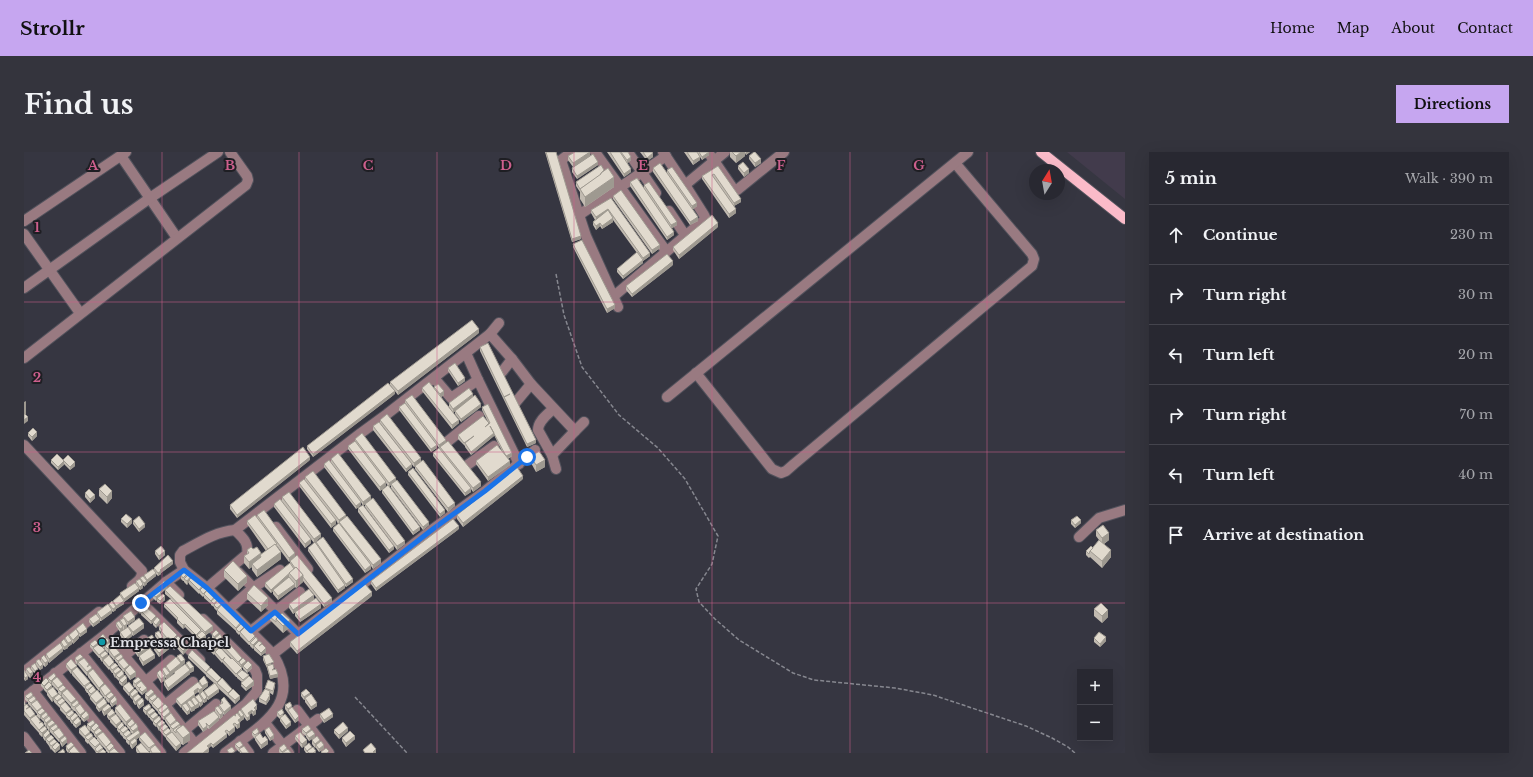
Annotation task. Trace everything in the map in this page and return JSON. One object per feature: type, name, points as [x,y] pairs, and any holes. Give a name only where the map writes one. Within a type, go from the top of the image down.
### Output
[{"type":"main road","points":[[1041,152],[1125,219]]},
{"type":"street","points":[[24,288],[150,198],[218,152]]},
{"type":"street","points":[[24,358],[246,185],[248,180],[247,176],[230,152]]},
{"type":"street","points":[[572,152],[559,156],[586,236],[618,307]]},
{"type":"street","points":[[595,152],[666,251]]},
{"type":"street","points":[[628,152],[685,235]]},
{"type":"street","points":[[708,152],[734,190],[737,190],[784,152]]},
{"type":"street","points":[[685,184],[725,152]]},
{"type":"street","points":[[667,397],[968,152]]},
{"type":"street","points":[[24,221],[123,154],[177,238]]},
{"type":"street","points":[[579,215],[610,199],[620,187],[642,172],[664,154],[685,184],[705,217],[704,220],[666,251],[652,258],[614,296]]},
{"type":"street","points":[[696,373],[772,469],[780,473],[786,471],[1032,266],[1034,259],[1032,254],[955,163]]},
{"type":"street","points":[[24,234],[80,313]]},
{"type":"street","points":[[225,753],[265,723],[281,704],[284,692],[283,676],[280,665],[274,654],[207,588],[184,570],[180,562],[180,555],[210,536],[224,531],[235,530],[261,508],[289,492],[363,436],[390,418],[414,398],[434,378],[490,334],[500,323]]},
{"type":"street","points":[[490,334],[553,409],[575,430]]},
{"type":"street","points":[[466,353],[519,464]]},
{"type":"street","points":[[502,372],[512,359]]},
{"type":"street","points":[[434,378],[451,398],[478,380]]},
{"type":"street","points":[[516,402],[532,384]]},
{"type":"street","points":[[553,409],[539,423],[538,430],[552,455],[556,468]]},
{"type":"street","points":[[447,442],[479,416]]},
{"type":"street","points":[[552,455],[584,422]]},
{"type":"street","points":[[24,445],[142,571],[142,576],[140,579],[122,594]]},
{"type":"street","points":[[466,466],[494,446]]},
{"type":"street","points":[[274,654],[333,602],[457,506],[519,464],[535,450]]},
{"type":"street","points":[[261,508],[312,575]]},
{"type":"street","points":[[1079,537],[1099,518],[1125,510]]},
{"type":"street","points":[[207,588],[247,554],[247,543],[235,530]]},
{"type":"street","points":[[232,566],[298,634]]},
{"type":"street","points":[[24,698],[106,634],[166,582],[184,570]]},
{"type":"street","points":[[229,609],[253,588],[280,570]]},
{"type":"street","points":[[166,582],[255,670],[257,675],[257,691],[243,701],[184,753]]},
{"type":"street","points":[[251,631],[300,592]]},
{"type":"street","points":[[141,603],[207,667]]},
{"type":"street","points":[[24,672],[110,604]]},
{"type":"street","points":[[106,634],[165,705],[195,744]]},
{"type":"street","points":[[124,656],[149,637]]},
{"type":"street","points":[[81,653],[161,753]]},
{"type":"street","points":[[145,682],[171,660]]},
{"type":"street","points":[[56,673],[120,753]]},
{"type":"street","points":[[165,705],[193,682]]},
{"type":"street","points":[[33,691],[82,753]]},
{"type":"street","points":[[185,730],[216,704]]},
{"type":"street","points":[[297,710],[329,753]]},
{"type":"street","points":[[273,753],[286,749],[308,726],[318,719]]},
{"type":"street","points":[[265,723],[286,749]]},
{"type":"street","points":[[240,741],[249,753]]},
{"type":"path","points":[[556,274],[564,315],[582,367],[619,414],[658,448],[685,479],[718,536],[712,564],[696,589],[699,602],[714,619],[739,640],[794,673],[807,678],[840,683],[895,688],[933,695],[1026,726],[1052,738],[1068,747],[1075,753]]},
{"type":"path","points":[[354,697],[407,753]]},
{"type":"shaded area","points":[[1067,152],[1125,152],[1125,199]]},
{"type":"building","points":[[546,152],[556,152],[581,236],[572,239]]},
{"type":"building","points":[[575,152],[590,152],[573,163],[568,156]]},
{"type":"building","points":[[610,152],[620,152],[631,169],[624,174]]},
{"type":"building","points":[[621,152],[628,152],[631,157],[627,160]]},
{"type":"building","points":[[643,152],[652,152],[653,153],[647,158]]},
{"type":"building","points":[[687,152],[697,152],[700,157],[693,161]]},
{"type":"building","points":[[699,152],[709,152],[702,157]]},
{"type":"building","points":[[732,152],[741,152],[736,156]]},
{"type":"building","points":[[754,152],[761,159],[755,163],[749,156]]},
{"type":"building","points":[[593,154],[598,162],[577,176],[572,168]]},
{"type":"building","points":[[743,162],[749,169],[744,173],[738,166]]},
{"type":"building","points":[[660,163],[698,217],[690,222],[653,168]]},
{"type":"building","points":[[601,165],[604,170],[601,175],[580,189],[576,182]]},
{"type":"building","points":[[718,166],[741,199],[734,203],[714,174],[712,175],[736,209],[729,214],[702,176]]},
{"type":"building","points":[[672,167],[697,203],[692,206],[667,170]]},
{"type":"building","points":[[608,168],[614,177],[585,197],[580,189]]},
{"type":"building","points":[[637,178],[674,232],[667,237],[630,182]]},
{"type":"building","points":[[649,182],[677,222],[671,225],[644,185]]},
{"type":"building","points":[[621,190],[660,245],[652,250],[613,196]]},
{"type":"building","points":[[611,198],[650,253],[643,258],[608,209],[596,217],[591,210]]},
{"type":"building","points":[[608,210],[613,218],[602,226],[600,223],[596,226],[593,222]]},
{"type":"building","points":[[712,215],[718,223],[679,255],[673,247]]},
{"type":"building","points":[[582,240],[615,305],[607,309],[573,244]]},
{"type":"building","points":[[637,252],[643,260],[623,276],[617,269]]},
{"type":"building","points":[[667,254],[673,261],[632,294],[626,286]]},
{"type":"building","points":[[472,320],[479,329],[398,391],[390,382]]},
{"type":"building","points":[[488,343],[536,440],[527,444],[480,347]]},
{"type":"building","points":[[455,363],[465,378],[458,383],[448,368]]},
{"type":"building","points":[[429,382],[459,420],[452,425],[422,388]]},
{"type":"building","points":[[388,383],[395,391],[313,454],[307,446]]},
{"type":"building","points":[[438,384],[444,391],[440,394],[434,387]]},
{"type":"building","points":[[469,388],[473,394],[453,409],[449,403]]},
{"type":"building","points":[[412,395],[446,440],[439,445],[405,400]]},
{"type":"building","points":[[475,395],[481,404],[461,419],[455,411]]},
{"type":"building","points":[[405,403],[437,445],[431,449],[399,407]]},
{"type":"building","points":[[488,404],[512,453],[506,456],[494,433],[471,452],[465,443],[474,436],[464,443],[458,435],[483,416],[489,423],[485,427],[490,423],[482,407]]},
{"type":"building","points":[[24,414],[28,417],[24,420]]},
{"type":"building","points":[[387,414],[421,458],[414,463],[380,420]]},
{"type":"building","points":[[379,422],[412,464],[406,469],[373,426]]},
{"type":"building","points":[[33,428],[37,432],[32,437],[28,433]]},
{"type":"building","points":[[362,433],[396,478],[389,483],[355,439]]},
{"type":"building","points":[[355,441],[386,482],[380,487],[348,446]]},
{"type":"building","points":[[448,441],[481,482],[473,488],[440,447]]},
{"type":"building","points":[[497,445],[510,461],[488,477],[476,461]]},
{"type":"building","points":[[303,447],[310,457],[237,515],[230,505]]},
{"type":"building","points":[[439,448],[471,488],[465,493],[433,453]]},
{"type":"building","points":[[539,451],[545,460],[536,465],[531,457]]},
{"type":"building","points":[[338,453],[371,496],[363,502],[331,459]]},
{"type":"building","points":[[57,454],[64,461],[58,467],[51,460]]},
{"type":"building","points":[[68,455],[75,462],[70,467],[63,460]]},
{"type":"building","points":[[329,460],[361,502],[356,506],[324,464]]},
{"type":"building","points":[[423,460],[455,503],[448,508],[415,466]]},
{"type":"building","points":[[517,467],[523,476],[463,523],[457,515]]},
{"type":"building","points":[[413,468],[445,510],[440,514],[408,472]]},
{"type":"building","points":[[313,471],[346,515],[339,520],[305,477]]},
{"type":"building","points":[[304,479],[336,520],[331,524],[299,483]]},
{"type":"building","points":[[397,480],[429,522],[423,527],[391,484]]},
{"type":"building","points":[[105,484],[112,491],[107,497],[99,489]]},
{"type":"building","points":[[388,485],[420,527],[413,532],[382,490]]},
{"type":"building","points":[[89,489],[95,495],[90,499],[85,493]]},
{"type":"building","points":[[289,492],[321,534],[314,539],[282,497]]},
{"type":"building","points":[[373,498],[405,541],[397,546],[365,504]]},
{"type":"building","points":[[280,499],[311,539],[305,544],[274,504]]},
{"type":"building","points":[[363,505],[394,546],[389,550],[358,508]]},
{"type":"building","points":[[264,510],[295,553],[289,558],[257,515]]},
{"type":"building","points":[[126,514],[132,519],[127,524],[121,519]]},
{"type":"building","points":[[255,515],[277,544],[268,549],[247,521]]},
{"type":"building","points":[[139,516],[145,524],[139,529],[133,521]]},
{"type":"building","points":[[347,516],[381,559],[373,565],[339,522]]},
{"type":"building","points":[[1077,516],[1081,520],[1075,525],[1071,520]]},
{"type":"building","points":[[453,519],[459,526],[376,588],[371,581]]},
{"type":"building","points":[[339,523],[371,565],[365,570],[333,528]]},
{"type":"building","points":[[1103,525],[1109,533],[1102,538],[1096,530]]},
{"type":"building","points":[[323,537],[353,579],[346,584],[316,542]]},
{"type":"building","points":[[1099,540],[1111,550],[1102,561],[1090,551]]},
{"type":"building","points":[[315,542],[345,585],[338,590],[308,548]]},
{"type":"building","points":[[275,544],[281,552],[257,570],[252,564],[261,557],[260,555]]},
{"type":"building","points":[[161,546],[165,551],[159,556],[155,551]]},
{"type":"building","points":[[1091,546],[1093,548],[1089,554],[1086,551]]},
{"type":"building","points":[[251,547],[253,549],[257,547],[261,553],[249,562],[244,556],[249,553],[247,550]]},
{"type":"building","points":[[168,555],[173,561],[158,573],[154,568]]},
{"type":"building","points":[[297,555],[332,598],[324,604],[303,575],[290,561]]},
{"type":"building","points":[[233,561],[247,576],[238,584],[224,570]]},
{"type":"building","points":[[290,563],[294,569],[271,590],[265,583]]},
{"type":"building","points":[[296,567],[303,575],[296,581],[289,573]]},
{"type":"building","points":[[153,569],[156,573],[147,580],[144,575]]},
{"type":"building","points":[[186,570],[189,572],[183,578],[181,575]]},
{"type":"building","points":[[190,573],[192,575],[187,581],[184,579]]},
{"type":"building","points":[[194,575],[203,585],[199,590],[189,580]]},
{"type":"building","points":[[143,576],[147,581],[144,583],[140,578]]},
{"type":"building","points":[[289,577],[295,584],[278,596],[273,590]]},
{"type":"building","points":[[140,579],[143,584],[140,587],[136,581]]},
{"type":"building","points":[[164,581],[167,585],[161,590],[158,587]]},
{"type":"building","points":[[135,583],[139,588],[124,599],[120,593]]},
{"type":"building","points":[[365,584],[372,592],[297,651],[290,642]]},
{"type":"building","points":[[254,585],[268,598],[261,606],[247,593]]},
{"type":"building","points":[[170,586],[213,626],[205,632],[165,590]]},
{"type":"building","points":[[204,586],[208,589],[203,594],[200,590]]},
{"type":"building","points":[[208,589],[215,596],[211,601],[204,594]]},
{"type":"building","points":[[309,589],[314,595],[293,610],[289,604]]},
{"type":"building","points":[[159,590],[161,593],[156,597],[153,595]]},
{"type":"building","points":[[163,594],[165,596],[160,601],[157,598]]},
{"type":"building","points":[[120,595],[124,601],[116,606],[113,601]]},
{"type":"building","points":[[216,597],[218,599],[214,604],[211,601]]},
{"type":"building","points":[[316,598],[321,604],[300,619],[295,612]]},
{"type":"building","points":[[170,599],[201,630],[196,635],[185,624],[183,625],[164,604]]},
{"type":"building","points":[[219,599],[223,603],[217,608],[214,605]]},
{"type":"building","points":[[112,601],[116,607],[113,609],[109,604]]},
{"type":"building","points":[[141,602],[145,605],[140,610],[137,607]]},
{"type":"building","points":[[1101,603],[1108,610],[1102,616],[1094,609]]},
{"type":"building","points":[[108,604],[112,610],[101,618],[97,612]]},
{"type":"building","points":[[222,604],[241,622],[236,628],[217,610]]},
{"type":"building","points":[[145,606],[156,616],[151,621],[141,611]]},
{"type":"building","points":[[276,610],[280,614],[276,619],[276,622],[270,617]]},
{"type":"building","points":[[131,611],[135,617],[128,622],[123,616]]},
{"type":"building","points":[[282,613],[290,620],[283,626],[276,619]]},
{"type":"building","points":[[96,614],[100,619],[93,624],[89,619]]},
{"type":"building","points":[[157,617],[160,620],[156,625],[153,622]]},
{"type":"building","points":[[124,618],[127,624],[124,626],[120,620]]},
{"type":"building","points":[[139,618],[144,624],[133,632],[128,626]]},
{"type":"building","points":[[119,621],[123,627],[120,629],[116,623]]},
{"type":"building","points":[[164,622],[177,635],[172,640],[168,637],[167,638],[161,631],[162,630],[159,626]]},
{"type":"building","points":[[83,623],[87,629],[80,634],[76,629]]},
{"type":"building","points":[[242,623],[245,626],[239,632],[236,629]]},
{"type":"building","points":[[246,626],[255,636],[249,642],[240,632]]},
{"type":"building","points":[[128,627],[132,633],[125,639],[120,632]]},
{"type":"building","points":[[76,629],[79,634],[73,640],[69,635]]},
{"type":"building","points":[[216,630],[219,633],[214,637],[212,634]]},
{"type":"building","points":[[159,631],[163,637],[160,639],[155,633]]},
{"type":"building","points":[[202,631],[206,635],[201,639],[197,635]]},
{"type":"building","points":[[1099,632],[1106,637],[1100,644],[1094,638]]},
{"type":"building","points":[[103,634],[106,638],[101,642],[98,639]]},
{"type":"building","points":[[220,634],[222,637],[218,641],[215,638]]},
{"type":"building","points":[[68,635],[72,641],[68,643],[65,638]]},
{"type":"building","points":[[152,635],[156,641],[138,654],[134,647]]},
{"type":"building","points":[[178,636],[188,646],[183,651],[176,644],[174,646],[171,643]]},
{"type":"building","points":[[209,637],[212,640],[207,645],[204,642]]},
{"type":"building","points":[[256,637],[258,640],[253,645],[250,643]]},
{"type":"building","points":[[107,638],[109,641],[104,645],[102,642]]},
{"type":"building","points":[[223,638],[226,640],[221,645],[219,642]]},
{"type":"building","points":[[64,639],[68,645],[64,647],[61,642]]},
{"type":"building","points":[[165,639],[169,645],[159,653],[154,647]]},
{"type":"building","points":[[95,640],[98,643],[93,647],[90,644]]},
{"type":"building","points":[[213,640],[215,643],[210,648],[207,645]]},
{"type":"building","points":[[227,641],[242,658],[238,662],[222,645]]},
{"type":"building","points":[[259,641],[262,643],[259,646],[262,644],[266,648],[261,653],[254,646]]},
{"type":"building","points":[[110,642],[113,645],[108,649],[105,646]]},
{"type":"building","points":[[60,643],[63,648],[49,659],[46,654]]},
{"type":"building","points":[[99,644],[105,650],[99,655],[93,648]]},
{"type":"building","points":[[216,644],[219,647],[214,651],[211,648]]},
{"type":"building","points":[[114,646],[120,653],[114,657],[109,650]]},
{"type":"building","points":[[220,647],[242,668],[236,674],[223,660],[225,657],[222,660],[215,652]]},
{"type":"building","points":[[150,648],[155,655],[143,662],[139,656]]},
{"type":"building","points":[[192,650],[210,667],[206,672],[188,655]]},
{"type":"building","points":[[105,651],[108,654],[102,658],[100,655]]},
{"type":"building","points":[[80,654],[83,657],[77,661],[75,658]]},
{"type":"building","points":[[121,654],[123,657],[118,661],[115,658]]},
{"type":"building","points":[[181,654],[185,660],[181,662],[177,656]]},
{"type":"building","points":[[269,654],[274,662],[266,665],[263,656]]},
{"type":"building","points":[[44,655],[48,661],[45,663],[41,658]]},
{"type":"building","points":[[109,655],[114,662],[109,667],[103,660]]},
{"type":"building","points":[[176,657],[181,663],[170,672],[166,666]]},
{"type":"building","points":[[84,658],[89,664],[87,667],[90,665],[92,668],[87,672],[78,662]]},
{"type":"building","points":[[123,658],[129,665],[124,669],[118,662]]},
{"type":"building","points":[[243,658],[246,661],[241,665],[239,662]]},
{"type":"building","points":[[39,659],[43,664],[40,667],[36,661]]},
{"type":"building","points":[[71,659],[77,666],[71,670],[66,664]]},
{"type":"building","points":[[189,661],[194,667],[190,669],[186,663]]},
{"type":"building","points":[[248,661],[252,665],[247,670],[243,666]]},
{"type":"building","points":[[35,663],[38,669],[35,671],[31,666]]},
{"type":"building","points":[[115,663],[118,666],[112,670],[110,667]]},
{"type":"building","points":[[185,664],[190,670],[168,688],[164,681]]},
{"type":"building","points":[[273,664],[274,668],[272,670],[276,669],[278,674],[270,676],[267,666]]},
{"type":"building","points":[[130,665],[136,672],[130,676],[125,670]]},
{"type":"building","points":[[29,667],[33,672],[30,674],[26,669]]},
{"type":"building","points":[[77,667],[90,682],[84,686],[72,671]]},
{"type":"building","points":[[118,667],[121,670],[115,674],[113,671]]},
{"type":"building","points":[[165,667],[170,673],[166,676],[162,669]]},
{"type":"building","points":[[211,668],[221,678],[217,682],[206,672]]},
{"type":"building","points":[[93,669],[104,683],[99,688],[88,673]]},
{"type":"building","points":[[24,670],[28,676],[25,678],[24,676]]},
{"type":"building","points":[[122,670],[124,674],[119,678],[116,675]]},
{"type":"building","points":[[160,670],[165,676],[161,679],[157,673]]},
{"type":"building","points":[[242,670],[249,675],[243,680],[237,674]]},
{"type":"building","points":[[54,673],[56,676],[51,681],[48,678]]},
{"type":"building","points":[[125,675],[127,678],[122,683],[119,680]]},
{"type":"building","points":[[204,676],[208,683],[202,686],[199,681]]},
{"type":"building","points":[[249,676],[254,681],[246,688],[241,683]]},
{"type":"building","points":[[57,677],[63,684],[58,688],[52,681]]},
{"type":"building","points":[[138,677],[141,680],[135,684],[133,681]]},
{"type":"building","points":[[46,678],[49,681],[44,686],[41,683]]},
{"type":"building","points":[[222,678],[232,689],[228,693],[217,683]]},
{"type":"building","points":[[268,680],[275,683],[273,691],[265,688]]},
{"type":"building","points":[[141,681],[147,688],[142,692],[139,689],[141,687],[139,688],[136,685]]},
{"type":"building","points":[[49,682],[52,685],[47,690],[44,687]]},
{"type":"building","points":[[129,682],[134,688],[129,693],[123,686]]},
{"type":"building","points":[[198,682],[203,688],[199,690],[198,688],[194,691],[195,694],[181,705],[176,699]]},
{"type":"building","points":[[90,683],[93,686],[87,690],[85,687]]},
{"type":"building","points":[[215,683],[219,689],[208,697],[204,691]]},
{"type":"building","points":[[105,684],[111,691],[105,696],[100,688]]},
{"type":"building","points":[[63,685],[66,688],[61,692],[58,689]]},
{"type":"building","points":[[93,686],[96,690],[91,694],[88,691]]},
{"type":"building","points":[[53,687],[58,694],[52,698],[47,691]]},
{"type":"building","points":[[67,689],[76,699],[71,703],[62,693]]},
{"type":"building","points":[[135,689],[138,692],[132,697],[130,694]]},
{"type":"building","points":[[151,689],[154,692],[148,697],[145,694]]},
{"type":"building","points":[[233,689],[240,696],[235,700],[228,694]]},
{"type":"building","points":[[265,689],[270,691],[270,695],[266,702],[259,698]]},
{"type":"building","points":[[306,689],[310,693],[304,697],[301,693]]},
{"type":"building","points":[[97,690],[103,697],[96,703],[90,696]]},
{"type":"building","points":[[203,691],[207,697],[204,700],[200,694]]},
{"type":"building","points":[[31,692],[33,695],[28,699],[25,696]]},
{"type":"building","points":[[111,692],[114,695],[109,699],[106,696]]},
{"type":"building","points":[[59,694],[62,697],[57,701],[54,698]]},
{"type":"building","points":[[138,694],[141,697],[135,702],[133,698]]},
{"type":"building","points":[[155,694],[157,697],[152,701],[149,698]]},
{"type":"building","points":[[199,694],[203,701],[200,703],[195,697]]},
{"type":"building","points":[[311,694],[317,703],[311,707],[305,698]]},
{"type":"building","points":[[34,696],[36,699],[31,703],[28,700]]},
{"type":"building","points":[[115,696],[117,700],[112,704],[110,701]]},
{"type":"building","points":[[158,697],[164,704],[158,709],[152,703]]},
{"type":"building","points":[[194,697],[199,703],[195,706],[191,699]]},
{"type":"building","points":[[224,697],[231,706],[224,712],[219,705],[223,703],[221,700]]},
{"type":"building","points":[[62,698],[65,701],[60,705],[57,702]]},
{"type":"building","points":[[104,698],[107,703],[99,709],[96,705]]},
{"type":"building","points":[[142,698],[144,701],[139,706],[137,702]]},
{"type":"building","points":[[253,699],[257,705],[254,708],[256,710],[253,712],[252,710],[248,713],[250,716],[247,718],[241,709]]},
{"type":"building","points":[[37,700],[42,707],[37,711],[31,704]]},
{"type":"building","points":[[77,700],[79,703],[74,707],[71,705]]},
{"type":"building","points":[[190,700],[195,706],[191,708],[187,702]]},
{"type":"building","points":[[65,702],[71,709],[66,713],[60,706]]},
{"type":"building","points":[[290,702],[292,706],[288,709],[285,705]]},
{"type":"building","points":[[186,703],[190,709],[187,712],[182,705]]},
{"type":"building","points":[[27,704],[29,707],[26,709],[30,707],[35,714],[30,718],[24,711],[24,706]]},
{"type":"building","points":[[80,704],[85,711],[80,715],[75,708]]},
{"type":"building","points":[[108,704],[111,707],[104,712],[102,709]]},
{"type":"building","points":[[120,704],[131,718],[126,722],[115,708]]},
{"type":"building","points":[[149,704],[151,707],[146,711],[143,708]]},
{"type":"building","points":[[165,704],[168,707],[161,713],[158,710]]},
{"type":"building","points":[[218,706],[223,713],[220,715],[215,708]]},
{"type":"building","points":[[292,707],[299,716],[295,720],[288,710]]},
{"type":"building","points":[[42,708],[45,711],[40,715],[37,712]]},
{"type":"building","points":[[152,708],[155,711],[149,715],[147,712]]},
{"type":"building","points":[[168,708],[170,712],[164,717],[161,714]]},
{"type":"building","points":[[329,708],[333,714],[324,720],[320,714]]},
{"type":"building","points":[[112,709],[115,713],[109,717],[107,714]]},
{"type":"building","points":[[282,709],[284,713],[280,716],[277,712]]},
{"type":"building","points":[[72,710],[74,713],[69,717],[66,714]]},
{"type":"building","points":[[240,710],[244,715],[241,717],[238,712]]},
{"type":"building","points":[[86,711],[89,715],[84,719],[81,716]]},
{"type":"building","points":[[214,711],[219,717],[209,726],[206,723],[207,726],[203,729],[198,721]]},
{"type":"building","points":[[46,712],[48,715],[43,719],[41,716]]},
{"type":"building","points":[[155,712],[158,715],[153,719],[150,716]]},
{"type":"building","points":[[75,713],[78,716],[72,721],[70,718]]},
{"type":"building","points":[[171,713],[176,720],[170,725],[165,718]]},
{"type":"building","points":[[237,713],[241,718],[238,720],[240,723],[237,725],[235,723],[233,724],[235,727],[229,732],[227,730],[225,731],[227,734],[213,745],[211,743],[207,746],[209,748],[203,753],[187,753],[234,715],[236,716],[235,715]]},
{"type":"building","points":[[116,714],[121,721],[116,725],[110,718]]},
{"type":"building","points":[[285,714],[291,722],[286,726],[280,718]]},
{"type":"building","points":[[36,715],[41,722],[39,723],[42,722],[44,725],[39,730],[30,719]]},
{"type":"building","points":[[49,716],[51,719],[46,723],[44,720]]},
{"type":"building","points":[[159,716],[161,719],[156,724],[153,721]]},
{"type":"building","points":[[78,717],[81,721],[76,725],[73,722]]},
{"type":"building","points":[[132,719],[135,723],[130,727],[127,724]]},
{"type":"building","points":[[52,720],[55,723],[49,727],[47,724]]},
{"type":"building","points":[[93,720],[95,723],[90,727],[87,724]]},
{"type":"building","points":[[162,720],[165,723],[159,727],[157,724]]},
{"type":"building","points":[[177,721],[180,724],[173,729],[170,726]]},
{"type":"building","points":[[122,722],[124,725],[119,730],[117,727]]},
{"type":"building","points":[[343,722],[348,728],[339,735],[334,730]]},
{"type":"building","points":[[96,723],[99,726],[94,731],[91,728]]},
{"type":"building","points":[[136,723],[138,727],[133,731],[130,728]]},
{"type":"building","points":[[56,724],[58,727],[53,731],[50,728]]},
{"type":"building","points":[[165,724],[168,727],[163,731],[160,728]]},
{"type":"building","points":[[85,725],[90,732],[85,736],[79,729]]},
{"type":"building","points":[[180,725],[181,726],[176,730],[176,733],[173,730]]},
{"type":"building","points":[[183,725],[190,733],[183,738],[176,730]]},
{"type":"building","points":[[308,725],[311,729],[306,733],[302,729]]},
{"type":"building","points":[[45,726],[47,729],[42,733],[39,730]]},
{"type":"building","points":[[125,726],[128,729],[123,733],[120,730]]},
{"type":"building","points":[[269,727],[274,735],[270,738],[265,730]]},
{"type":"building","points":[[59,728],[64,735],[59,739],[53,732]]},
{"type":"building","points":[[99,728],[102,731],[96,735],[94,732]]},
{"type":"building","points":[[168,728],[171,731],[166,735],[163,732]]},
{"type":"building","points":[[257,728],[259,732],[255,735],[252,732]]},
{"type":"building","points":[[48,730],[50,733],[45,738],[43,735]]},
{"type":"building","points":[[128,730],[131,733],[126,737],[123,734]]},
{"type":"building","points":[[138,730],[140,733],[129,741],[126,738]]},
{"type":"building","points":[[312,730],[315,734],[309,738],[306,734]]},
{"type":"building","points":[[350,731],[355,736],[346,743],[342,738]]},
{"type":"building","points":[[103,732],[111,742],[106,747],[97,736]]},
{"type":"building","points":[[145,732],[155,744],[149,748],[139,737]]},
{"type":"building","points":[[172,732],[181,743],[176,747],[166,736]]},
{"type":"building","points":[[300,732],[307,740],[302,744],[295,736]]},
{"type":"building","points":[[91,733],[93,736],[88,740],[85,737]]},
{"type":"building","points":[[260,733],[263,738],[265,736],[268,740],[261,745],[255,737]]},
{"type":"building","points":[[51,735],[54,738],[49,742],[46,739]]},
{"type":"building","points":[[65,736],[67,739],[62,743],[60,740]]},
{"type":"building","points":[[317,736],[320,740],[315,744],[312,740]]},
{"type":"building","points":[[94,737],[100,743],[95,747],[89,741]]},
{"type":"building","points":[[135,738],[137,741],[132,745],[130,742]]},
{"type":"building","points":[[54,739],[57,742],[51,746],[49,743]]},
{"type":"building","points":[[240,741],[243,745],[239,748],[235,744]]},
{"type":"building","points":[[321,741],[324,745],[319,749],[316,745]]},
{"type":"building","points":[[57,742],[60,745],[55,750],[52,747]]},
{"type":"building","points":[[71,742],[74,745],[68,750],[66,746]]},
{"type":"building","points":[[111,743],[114,746],[109,751],[106,747]]},
{"type":"building","points":[[141,743],[150,753],[140,753],[136,747]]},
{"type":"building","points":[[309,743],[312,747],[307,751],[304,747]]},
{"type":"building","points":[[371,743],[376,749],[373,752],[374,753],[365,753],[363,750]]},
{"type":"building","points":[[100,744],[103,748],[97,752],[95,749]]},
{"type":"building","points":[[284,744],[287,748],[282,752],[279,748]]},
{"type":"building","points":[[155,745],[161,752],[160,753],[152,753],[150,749]]},
{"type":"building","points":[[74,746],[80,753],[71,753],[69,751]]},
{"type":"building","points":[[244,746],[249,753],[242,753],[239,749]]},
{"type":"building","points":[[232,747],[235,751],[229,753],[227,750]]},
{"type":"building","points":[[313,747],[316,751],[309,753],[307,751]]},
{"type":"building","points":[[114,748],[119,753],[109,752]]},
{"type":"building","points":[[326,748],[329,751],[327,753],[321,752]]},
{"type":"building","points":[[63,749],[65,752],[64,753],[58,753]]},
{"type":"building","points":[[103,749],[106,752],[105,753],[98,753]]},
{"type":"building","points":[[288,749],[291,753],[282,753]]},
{"type":"building","points":[[29,750],[32,753],[25,753]]},
{"type":"place","name":"Empressa Chapel","points":[[102,642]]},
{"type":"route","points":[[141,603],[166,582],[184,570],[207,588],[251,631],[275,612],[298,634],[433,529],[485,491],[527,457]]}]
